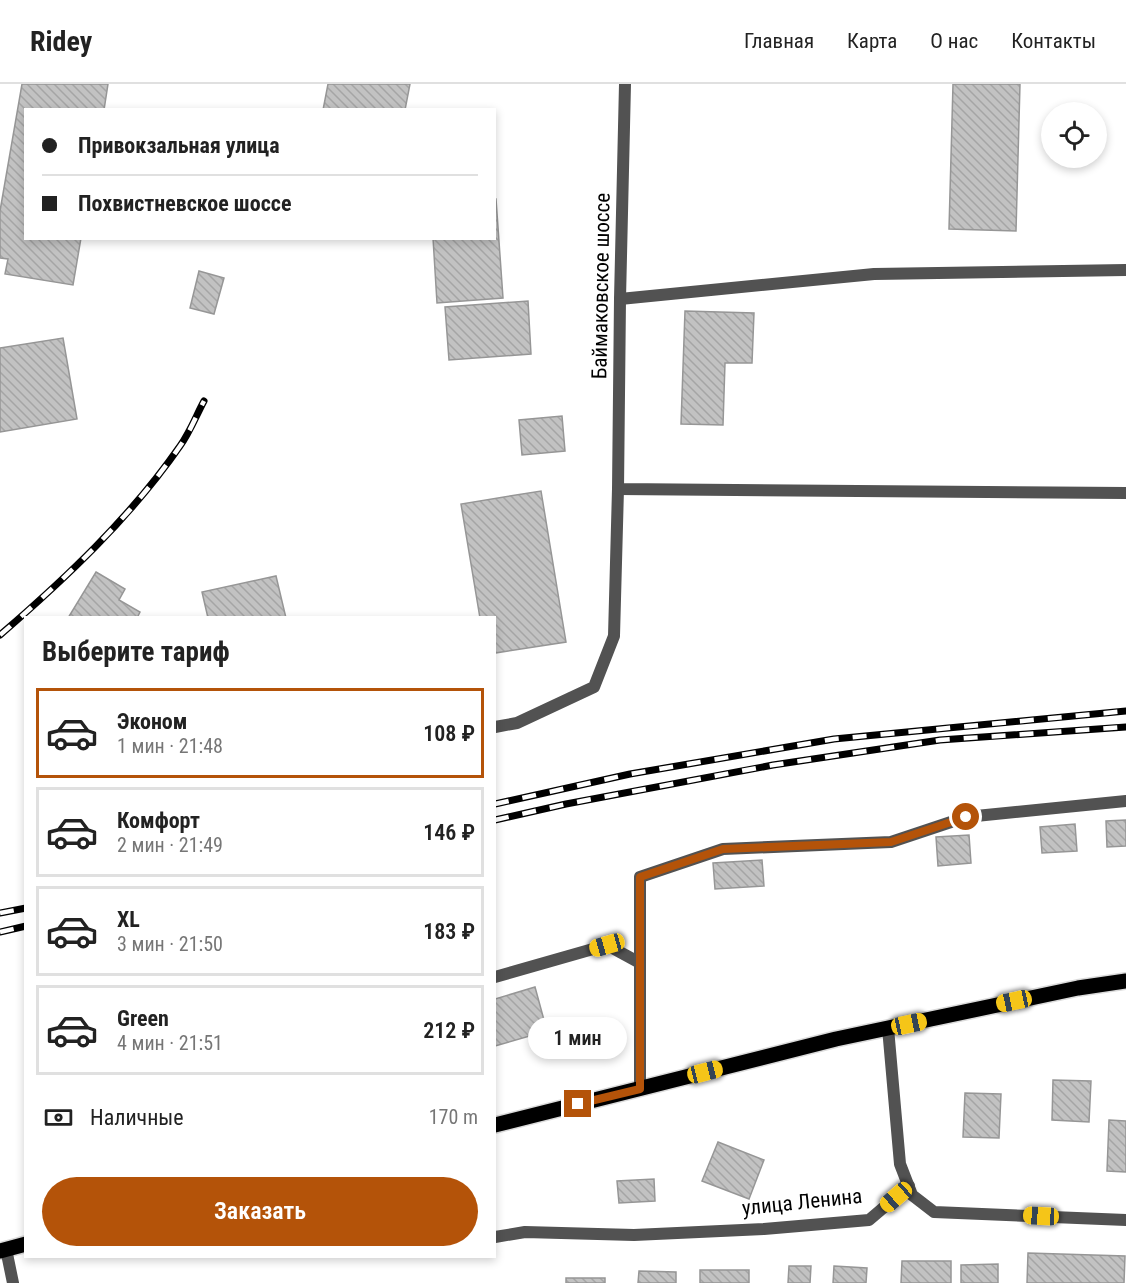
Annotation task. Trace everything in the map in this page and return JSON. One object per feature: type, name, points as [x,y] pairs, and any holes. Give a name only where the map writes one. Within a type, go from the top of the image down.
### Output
[{"type":"main road","points":[[496,1125],[836,1039],[1078,988],[1126,981]]},
{"type":"main road","points":[[3,1250],[24,1245]]},
{"type":"street","name":"Баймаковское шоссе","points":[[496,728],[517,723],[594,687],[614,636],[625,84]]},
{"type":"street","points":[[620,299],[874,274],[1126,270]]},
{"type":"street","points":[[618,489],[1126,493]]},
{"type":"street","points":[[640,1089],[640,877],[723,849],[891,842],[966,817],[1126,801]]},
{"type":"street","points":[[496,977],[607,945],[640,963]]},
{"type":"street","points":[[888,1028],[900,1164],[912,1195],[934,1212],[1126,1220]]},
{"type":"street","name":"улица Ленина","points":[[496,1237],[525,1232],[634,1235],[764,1229],[869,1220],[909,1186]]},
{"type":"street","points":[[3,1250],[13,1283]]},
{"type":"building","points":[[22,84],[108,84],[104,108],[24,108],[24,240],[81,240],[73,285],[5,274],[8,259],[0,258],[0,211]]},
{"type":"building","points":[[328,84],[410,84],[405,108],[323,108]]},
{"type":"building","points":[[953,84],[1020,84],[1016,231],[949,229]]},
{"type":"building","points":[[496,199],[503,298],[437,303],[433,240],[496,240]]},
{"type":"building","points":[[199,271],[224,278],[214,314],[190,308]]},
{"type":"building","points":[[528,301],[531,354],[449,360],[445,307]]},
{"type":"building","points":[[685,311],[754,313],[752,363],[725,363],[723,425],[681,424]]},
{"type":"building","points":[[63,338],[77,419],[0,432],[0,348]]},
{"type":"building","points":[[562,416],[565,451],[522,455],[519,420]]},
{"type":"building","points":[[541,491],[566,642],[496,653],[496,616],[480,616],[461,504]]},
{"type":"building","points":[[96,572],[125,589],[119,600],[140,612],[138,616],[69,616]]},
{"type":"building","points":[[276,576],[286,616],[208,616],[202,592]]},
{"type":"building","points":[[1126,820],[1126,846],[1107,847],[1106,821]]},
{"type":"building","points":[[1075,824],[1077,851],[1042,853],[1040,827]]},
{"type":"building","points":[[969,835],[971,863],[938,866],[936,837]]},
{"type":"building","points":[[762,860],[764,886],[715,889],[713,863]]},
{"type":"building","points":[[535,987],[547,1031],[496,1046],[496,999]]},
{"type":"building","points":[[1053,1080],[1091,1081],[1089,1122],[1052,1120]]},
{"type":"building","points":[[965,1093],[1001,1094],[999,1138],[963,1137]]},
{"type":"building","points":[[1109,1120],[1126,1121],[1126,1172],[1107,1171]]},
{"type":"building","points":[[718,1142],[764,1160],[749,1199],[702,1181]]},
{"type":"building","points":[[654,1179],[655,1201],[619,1203],[617,1181]]},
{"type":"building","points":[[1028,1253],[1125,1256],[1124,1283],[1027,1283]]},
{"type":"building","points":[[902,1261],[951,1261],[951,1283],[901,1283]]},
{"type":"building","points":[[998,1264],[998,1283],[961,1283],[961,1265]]},
{"type":"building","points":[[789,1266],[811,1266],[810,1283],[788,1283]]},
{"type":"building","points":[[834,1266],[867,1268],[866,1283],[833,1283]]},
{"type":"building","points":[[700,1270],[749,1270],[749,1283],[700,1283]]},
{"type":"building","points":[[639,1271],[676,1272],[676,1283],[638,1283]]},
{"type":"building","points":[[566,1278],[605,1278],[605,1283],[566,1283]]},
{"type":"railway","points":[[0,635],[73,569],[140,498],[184,441],[204,401]]},
{"type":"railway","points":[[496,804],[630,774],[834,739],[1126,711]]},
{"type":"railway","points":[[496,820],[566,804],[773,765],[940,740],[1126,727]]},
{"type":"railway","points":[[0,913],[24,908]]},
{"type":"railway","points":[[0,932],[24,926]]},
{"type":"route","points":[[578,1104],[640,1089],[640,877],[723,849],[891,842],[966,817]]}]
